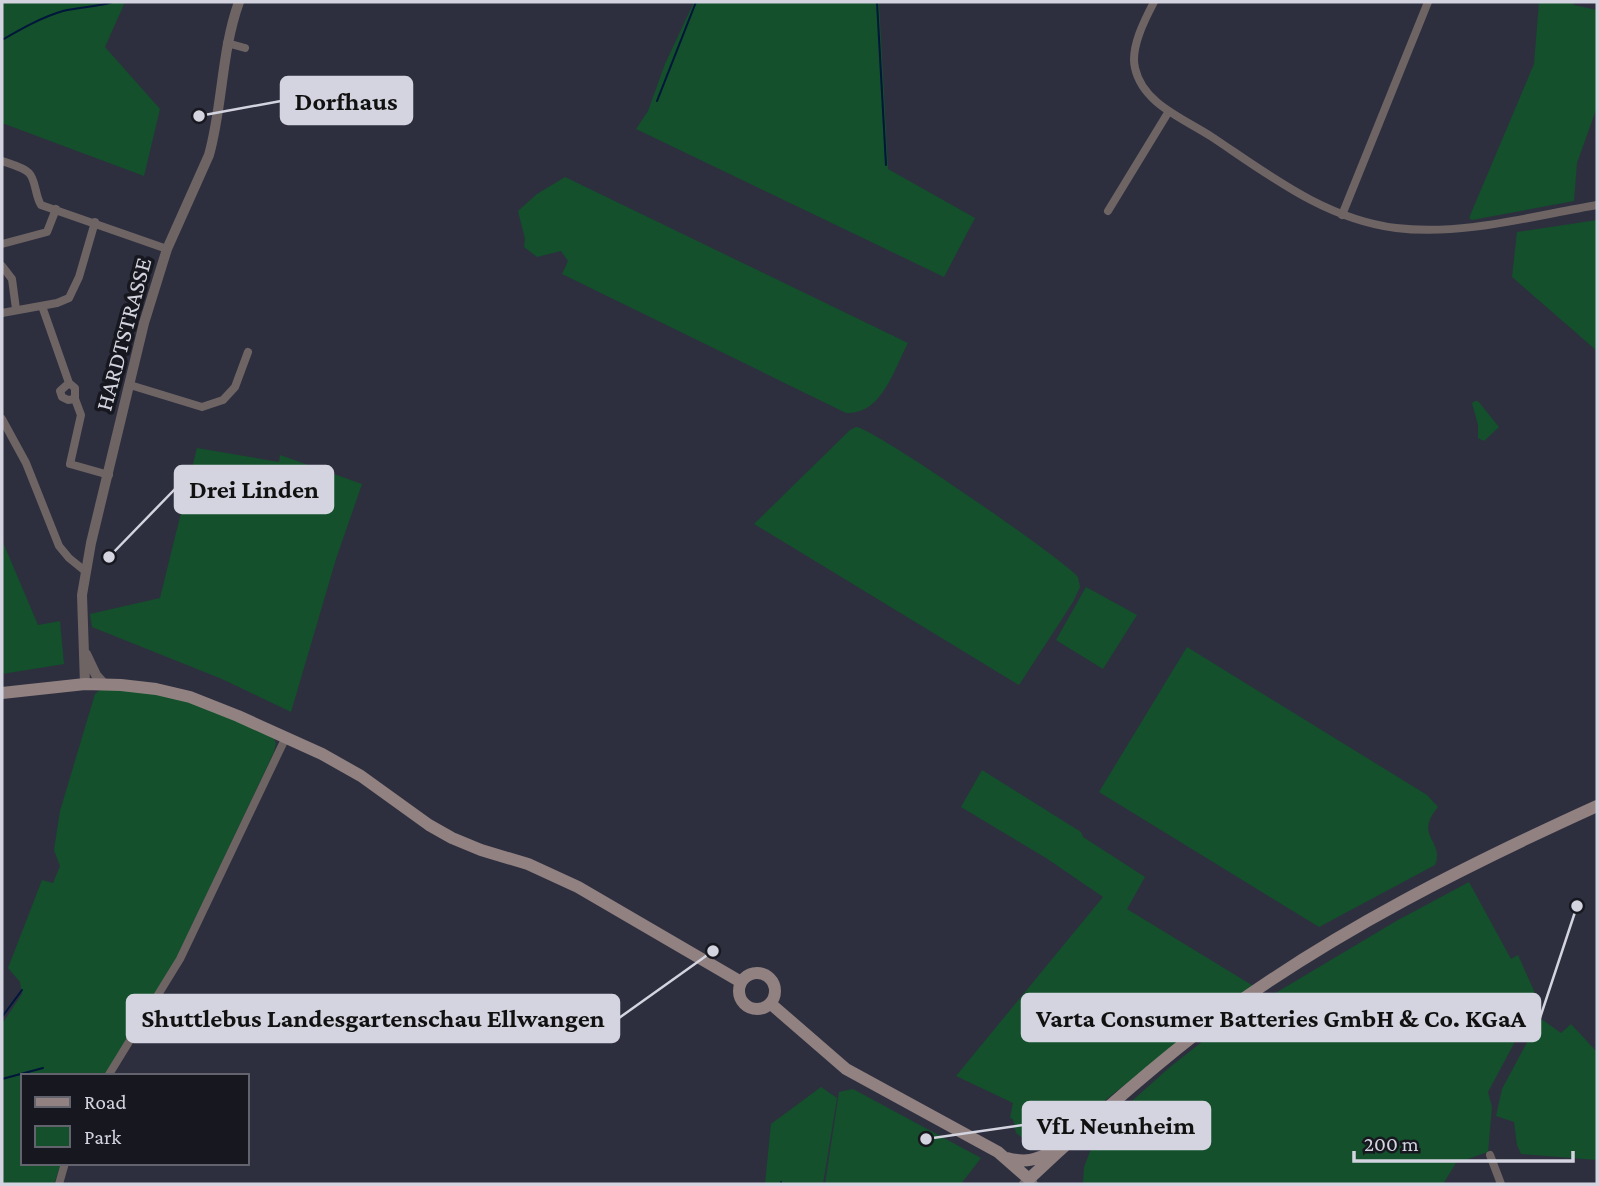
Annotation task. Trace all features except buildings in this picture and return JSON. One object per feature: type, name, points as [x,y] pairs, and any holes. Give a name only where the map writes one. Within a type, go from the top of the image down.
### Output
[{"type":"main road","points":[[2,693],[104,684],[156,689],[190,697],[323,754],[361,776],[429,825],[452,838],[528,864],[578,887],[741,982]]},
{"type":"main road","points":[[1006,1157],[1029,1182],[1062,1148],[1181,1046],[1294,966],[1412,897],[1597,806]]},
{"type":"main road","points":[[752,974],[766,975],[775,986],[771,1004],[760,1010],[747,1007],[739,994],[741,982],[752,974]]},
{"type":"main road","points":[[771,1004],[846,1069],[1006,1157],[1034,1161],[1062,1148]]},
{"type":"street","name":"HARDTSTRASSE","points":[[85,684],[82,595],[85,571],[144,323],[167,249],[209,155],[227,43],[239,2]]},
{"type":"street","points":[[1154,2],[1135,50],[1134,66],[1144,90],[1169,111],[1309,200],[1342,215],[1394,227],[1461,229],[1597,205]]},
{"type":"street","points":[[1342,215],[1428,2]]},
{"type":"street","points":[[227,43],[245,48]]},
{"type":"street","points":[[1108,211],[1169,111]]},
{"type":"street","points":[[2,161],[31,175],[36,198],[41,205],[167,249]]},
{"type":"street","points":[[2,244],[47,232],[56,209]]},
{"type":"street","points":[[2,313],[69,298],[79,277],[95,222]]},
{"type":"street","points":[[2,266],[12,279],[16,309]]},
{"type":"street","points":[[42,306],[69,383],[75,388],[75,399],[81,415],[71,464],[109,475]]},
{"type":"street","points":[[130,385],[202,407],[223,400],[235,387],[248,352]]},
{"type":"street","points":[[2,419],[26,463],[59,545],[69,558],[85,571]]},
{"type":"street","points":[[84,649],[96,676],[104,684]]},
{"type":"street","points":[[109,1074],[180,959],[286,737]]},
{"type":"street","points":[[1490,1155],[1501,1184]]},
{"type":"street","points":[[59,1184],[64,1165]]},
{"type":"green space","points":[[2,2],[125,2],[105,47],[160,109],[144,176],[2,123]]},
{"type":"green space","points":[[694,2],[879,2],[888,169],[975,218],[944,277],[636,129],[648,111],[665,64]]},
{"type":"green space","points":[[1539,2],[1573,2],[1574,5],[1597,10],[1597,107],[1577,163],[1574,201],[1472,220],[1469,218],[1534,64]]},
{"type":"green space","points":[[565,177],[908,343],[878,399],[858,412],[846,413],[562,274],[568,261],[561,251],[537,257],[524,247],[525,239],[518,211],[537,194]]},
{"type":"green space","points":[[1597,220],[1597,351],[1512,277],[1517,232]]},
{"type":"green space","points":[[1478,401],[1499,427],[1484,441],[1478,438],[1478,425],[1472,403]]},
{"type":"green space","points":[[856,427],[895,448],[967,495],[1078,577],[1080,587],[1073,602],[1019,685],[754,524]]},
{"type":"green space","points":[[197,448],[279,462],[280,455],[362,484],[336,559],[291,712],[222,679],[92,627],[90,614],[160,598]]},
{"type":"green space","points":[[2,540],[38,625],[60,621],[64,664],[2,674]]},
{"type":"green space","points":[[1086,587],[1137,615],[1103,669],[1056,640]]},
{"type":"green space","points":[[1187,647],[1427,795],[1438,807],[1428,825],[1436,850],[1435,865],[1319,927],[1099,792]]},
{"type":"green space","points":[[118,689],[157,694],[190,702],[272,735],[276,743],[175,961],[105,1074],[21,1074],[21,1165],[60,1165],[54,1184],[2,1184],[2,1024],[22,994],[20,982],[8,968],[42,880],[53,883],[60,866],[54,850],[60,811],[95,694],[100,690]]},
{"type":"green space","points":[[982,770],[1081,832],[1083,837],[1145,877],[1127,909],[1255,987],[1050,1145],[1049,1139],[1028,1142],[1016,1133],[1013,1119],[1010,1118],[1013,1103],[956,1076],[1103,897],[1046,858],[961,807]]},
{"type":"green space","points":[[1469,882],[1511,959],[1518,955],[1539,1002],[1538,1006],[1534,1006],[1488,1092],[1492,1107],[1488,1152],[1456,1163],[1443,1184],[1083,1183],[1084,1167],[1095,1139],[1115,1116],[1170,1067],[1227,1022],[1398,920]]},
{"type":"green space","points":[[1540,1018],[1561,1033],[1571,1024],[1597,1052],[1597,1160],[1521,1154],[1514,1122],[1496,1116],[1502,1089]]},
{"type":"green space","points":[[821,1087],[837,1098],[823,1184],[765,1184],[771,1124]]},
{"type":"green space","points":[[853,1089],[981,1158],[961,1184],[825,1184],[839,1092]]},
{"type":"waterway","points":[[2,40],[55,14],[113,2]]},
{"type":"waterway","points":[[657,101],[696,2]]},
{"type":"waterway","points":[[877,2],[886,165]]},
{"type":"waterway","points":[[2,1017],[22,990]]},
{"type":"waterway","points":[[2,1079],[43,1068]]},
{"type":"place","name":"Dorfhaus","points":[[199,116]]},
{"type":"place","name":"Drei Linden","points":[[109,557]]},
{"type":"place","name":"Varta Consumer Batteries GmbH & Co. KGaA","points":[[1577,906]]},
{"type":"place","name":"Shuttlebus Landesgartenschau Ellwangen","points":[[713,951]]},
{"type":"place","name":"VfL Neunheim","points":[[926,1139]]}]
